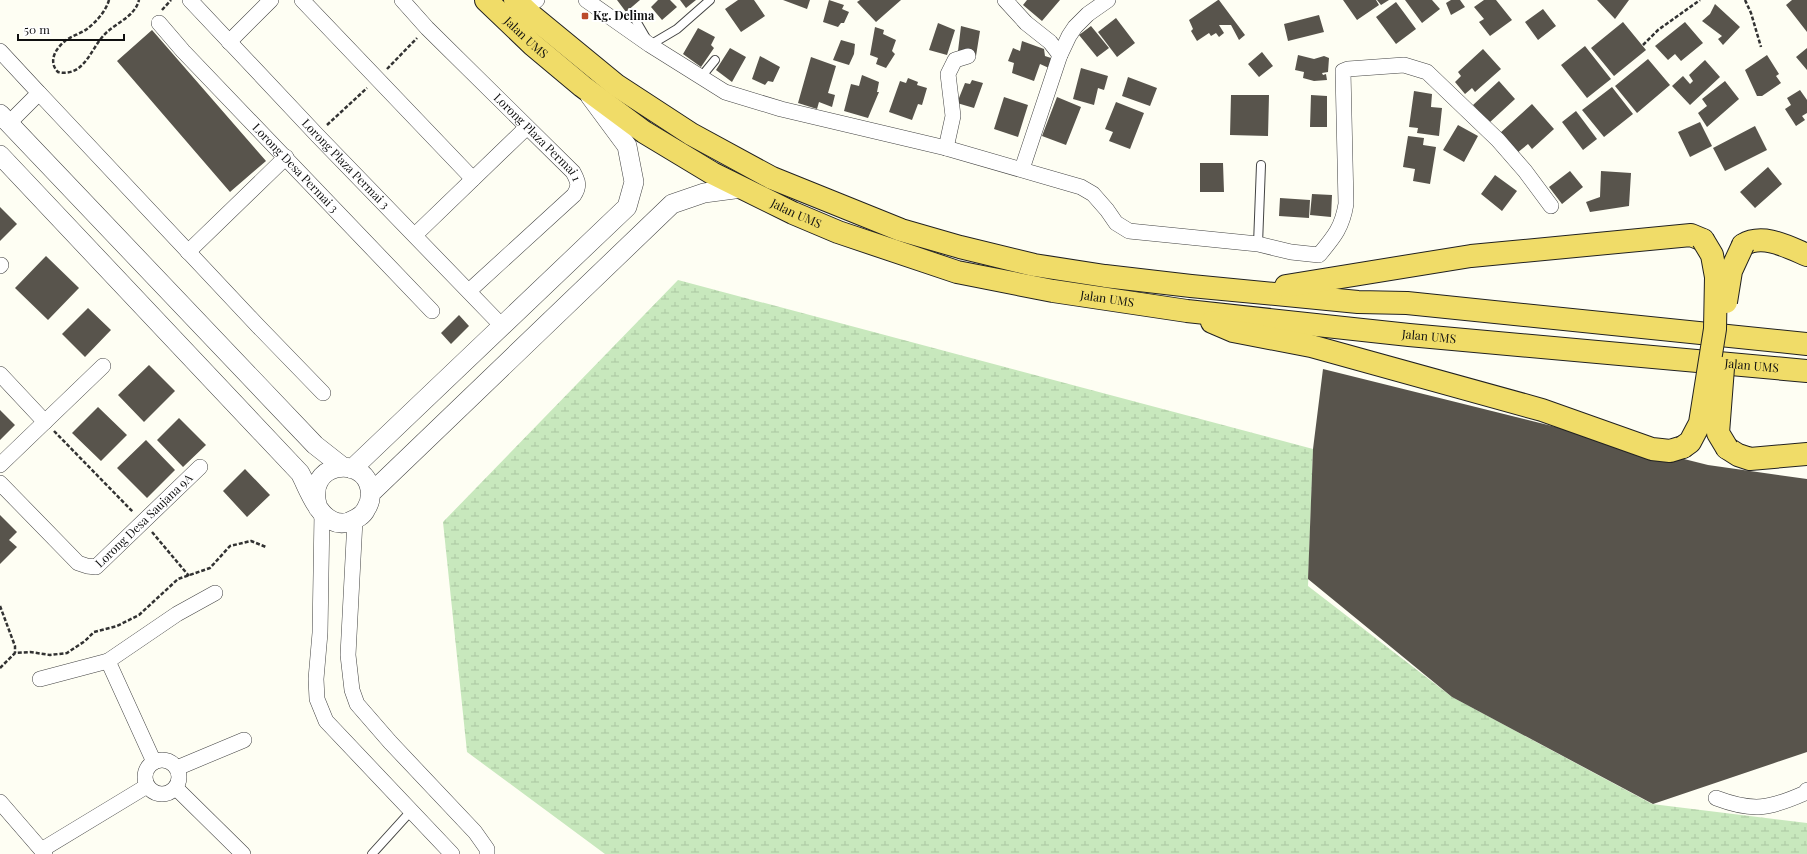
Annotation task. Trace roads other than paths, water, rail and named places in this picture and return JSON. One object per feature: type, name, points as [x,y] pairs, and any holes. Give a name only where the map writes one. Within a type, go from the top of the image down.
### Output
[{"type":"highway","name":"Jalan UMS","points":[[486,0],[533,45],[582,86],[644,132],[712,172],[793,213],[838,232],[957,272],[1053,291],[1187,311],[1401,334],[1807,371]]},
{"type":"highway","name":"Jalan UMS","points":[[526,3],[616,85],[691,134],[772,178],[893,227],[960,248],[1034,265],[1113,277],[1358,302],[1407,303],[1807,344]]},
{"type":"highway","points":[[1187,311],[1233,331],[1311,346],[1542,410],[1652,449],[1670,451],[1684,447],[1690,442],[1700,423],[1715,329],[1716,277],[1712,255],[1703,240],[1691,235],[1471,256],[1252,292]]},
{"type":"highway","points":[[1807,255],[1775,242],[1759,240],[1749,241],[1743,245],[1731,271],[1726,294],[1718,433],[1727,448],[1738,455],[1750,459],[1807,454]]},
{"type":"street","name":"Lorong Plaza Permai 3","points":[[190,0],[317,135],[502,326]]},
{"type":"street","points":[[229,42],[271,0]]},
{"type":"street","points":[[302,0],[473,179]]},
{"type":"street","name":"Lorong Plaza Permai 1","points":[[402,0],[427,28],[573,172],[578,181],[577,190],[574,195],[469,292]]},
{"type":"street","points":[[586,0],[650,45],[725,92],[781,109],[946,148],[1081,187],[1093,194],[1116,223],[1129,231],[1258,244],[1291,252],[1319,254],[1337,233],[1344,215],[1346,204],[1342,71],[1345,69],[1404,64],[1427,72],[1498,140],[1525,170],[1551,206]]},
{"type":"street","points":[[1005,0],[1026,23],[1050,42],[1060,55]]},
{"type":"street","points":[[1022,169],[1060,55],[1075,27],[1088,14],[1108,0]]},
{"type":"street","name":"Lorong Desa Permai 3","points":[[159,23],[183,51],[432,311]]},
{"type":"street","points":[[0,51],[188,252],[323,393]]},
{"type":"street","points":[[946,148],[953,116],[948,74],[956,60],[968,56]]},
{"type":"street","points":[[452,854],[326,721],[317,699],[316,679],[320,633],[320,510],[315,499],[315,489],[318,480],[329,471],[347,468],[502,326],[627,207],[634,182],[627,146],[582,86]]},
{"type":"street","points":[[0,155],[300,473],[320,510],[337,522],[346,522],[355,520],[366,510],[370,494],[369,486],[365,479],[315,445],[4,119],[39,93]]},
{"type":"street","points":[[415,235],[527,127]]},
{"type":"street","points":[[188,252],[286,157]]},
{"type":"street","points":[[370,494],[672,204],[704,193],[742,188]]},
{"type":"street","points":[[0,465],[104,366]]},
{"type":"street","points":[[0,374],[45,422]]},
{"type":"street","name":"Lorong Desa Saujana 9A","points":[[0,483],[78,563],[96,567],[200,467]]},
{"type":"street","points":[[355,520],[348,655],[352,690],[357,704],[390,742],[475,832],[487,849],[487,854]]},
{"type":"street","points":[[40,679],[108,661],[177,614],[215,593]]},
{"type":"street","points":[[108,661],[154,762]]},
{"type":"street","points":[[177,768],[244,740]]},
{"type":"street","points":[[164,760],[174,764],[177,768],[180,778],[176,788],[167,794],[161,795],[147,786],[145,775],[146,770],[154,762],[164,760]]},
{"type":"street","points":[[0,802],[44,852],[147,786]]},
{"type":"street","points":[[176,788],[243,854]]},
{"type":"street","points":[[1716,798],[1737,806],[1765,808],[1784,802],[1807,790]]},
{"type":"lane","points":[[632,14],[650,45],[677,29],[710,0]]},
{"type":"lane","points":[[701,77],[715,60]]},
{"type":"lane","points":[[1258,244],[1261,165]]},
{"type":"lane","points":[[372,854],[411,811]]},
{"type":"place","name":"Kg. Delima","points":[[585,16]]}]
